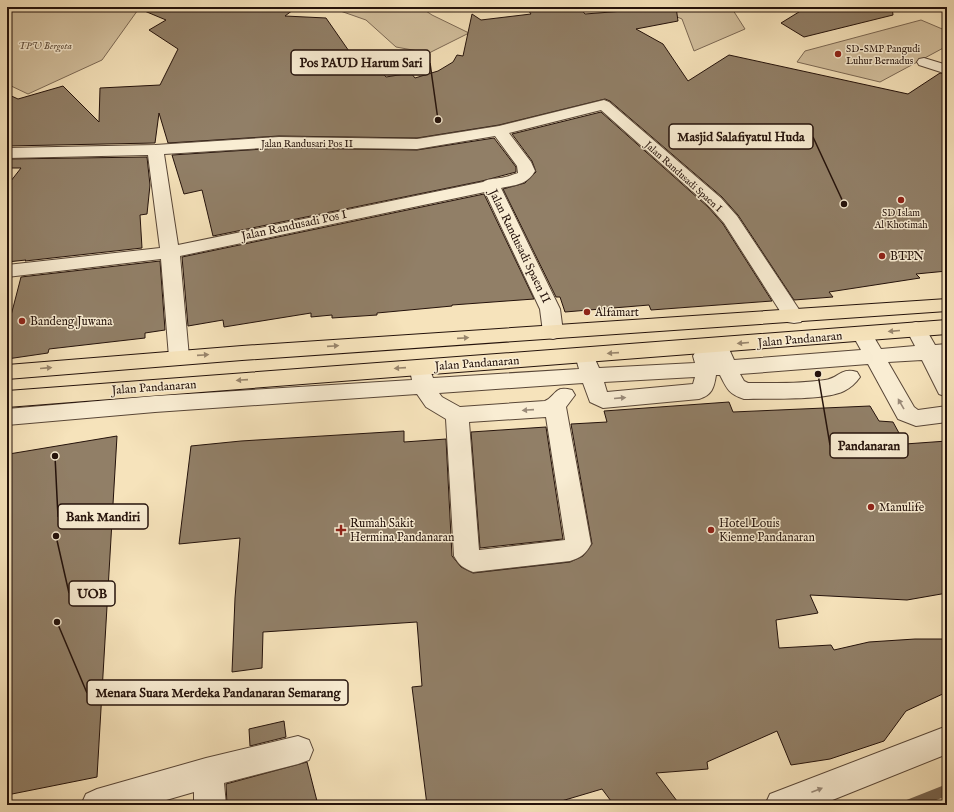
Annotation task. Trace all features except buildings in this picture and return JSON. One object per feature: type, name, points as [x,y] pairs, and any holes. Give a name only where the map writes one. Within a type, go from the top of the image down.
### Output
[{"type":"main road","name":"Jalan Pandanaran","points":[[7,372],[179,357],[794,317],[947,305]]},
{"type":"main road","name":"Jalan Pandanaran","points":[[565,366],[586,355],[916,329],[945,330]]},
{"type":"main road","name":"Jalan Pandanaran","points":[[7,399],[41,405],[169,386],[275,387],[369,380]]},
{"type":"street","points":[[924,62],[947,70]]},
{"type":"street","name":"Jalan Randusari Pos II","points":[[7,154],[155,150],[279,142],[417,144],[499,131],[604,104]]},
{"type":"street","name":"Jalan Randusadi Spaen I","points":[[604,104],[715,202],[730,220],[794,317]]},
{"type":"street","name":"Jalan Randusadi Pos I","points":[[7,271],[170,252],[490,184],[512,181],[524,176],[527,171],[525,165],[499,131]]},
{"type":"street","points":[[155,150],[170,252],[179,357]]},
{"type":"street","name":"Jalan Randusadi Spaen II","points":[[490,184],[550,309],[553,332]]},
{"type":"street","points":[[916,329],[938,352],[947,389]]},
{"type":"street","points":[[862,334],[906,413],[916,418],[947,414]]},
{"type":"street","points":[[709,346],[717,368],[736,386],[744,391],[818,390],[836,386],[849,377]]},
{"type":"street","points":[[717,368],[938,352]]},
{"type":"street","points":[[586,355],[598,397],[604,400],[699,391],[704,388],[717,368]]},
{"type":"street","points":[[155,404],[275,387],[275,402],[283,408],[351,403],[359,400],[369,380],[565,366],[591,376]]},
{"type":"street","points":[[422,377],[434,402],[457,415],[546,409],[555,406],[565,395],[565,366]]},
{"type":"street","points":[[41,405],[36,418],[39,424],[44,426],[142,417],[147,414],[169,386]]},
{"type":"street","points":[[7,417],[41,405]]},
{"type":"street","points":[[457,415],[467,556],[473,560],[480,560],[570,551],[578,544],[555,406]]},
{"type":"street","points":[[786,804],[947,740]]},
{"type":"street","points":[[97,805],[206,773],[298,750]]},
{"type":"street","points":[[206,773],[208,778],[208,801],[210,805]]},
{"type":"green space","name":"TPU Bergota","points":[[7,7],[140,7],[102,60],[28,94],[7,84]]},
{"type":"green space","points":[[329,7],[420,7],[432,15],[469,33],[429,53],[396,47],[366,20]]},
{"type":"green space","points":[[653,7],[731,7],[745,29],[694,51],[682,19]]},
{"type":"green space","points":[[921,20],[947,31],[947,46],[880,82],[797,62],[805,51]]},
{"type":"waterway","points":[[908,805],[947,790]]},
{"type":"place","name":"SD-SMP Pangudi Luhur Bernadus","points":[[838,54]]},
{"type":"place","name":"Pos PAUD Harum Sari","points":[[438,120]]},
{"type":"place","name":"SD Islam Al Khotimah","points":[[901,200]]},
{"type":"place","name":"Masjid Salafiyatul Huda","points":[[844,204]]},
{"type":"place","name":"BTPN","points":[[882,256]]},
{"type":"place","name":"Alfamart","points":[[587,312]]},
{"type":"place","name":"Bandeng Juwana","points":[[22,321]]},
{"type":"place","name":"Pandanaran","points":[[818,374]]},
{"type":"place","name":"Bank Mandiri","points":[[55,456]]},
{"type":"place","name":"Manulife","points":[[871,507]]},
{"type":"place","name":"Rumah Sakit Hermina Pandanaran","points":[[341,530]]},
{"type":"place","name":"Hotel Louis Kienne Pandanaran","points":[[711,530]]},
{"type":"place","name":"UOB","points":[[56,536]]},
{"type":"place","name":"Menara Suara Merdeka Pandanaran Semarang","points":[[57,622]]}]
